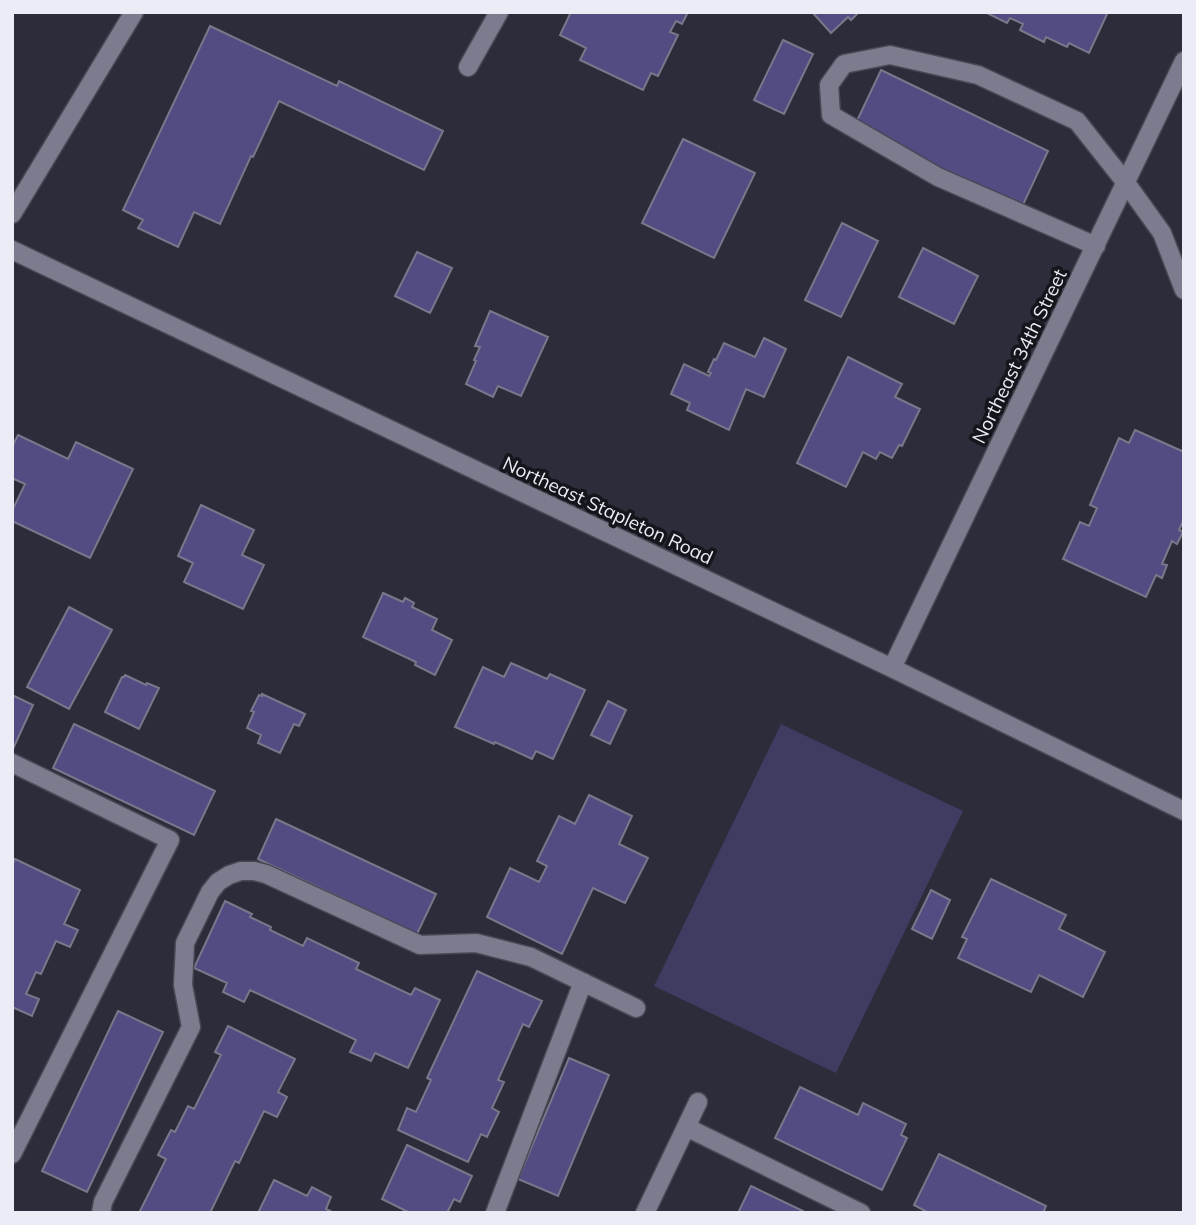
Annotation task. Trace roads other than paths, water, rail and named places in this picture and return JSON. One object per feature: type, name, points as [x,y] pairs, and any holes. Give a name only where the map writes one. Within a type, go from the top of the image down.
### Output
[{"type":"street","points":[[12,214],[134,12]]},
{"type":"street","points":[[468,67],[499,12]]},
{"type":"street","points":[[1096,246],[938,177],[831,115],[829,85],[844,64],[890,55],[978,75],[1077,121],[1162,233],[1184,290]]},
{"type":"street","name":"Northeast 34th Street","points":[[892,668],[1184,61]]},
{"type":"street","name":"Northeast Stapleton Road","points":[[12,250],[892,668],[1184,811]]},
{"type":"street","points":[[12,762],[170,841],[12,1154]]},
{"type":"street","points":[[101,1213],[103,1202],[191,1027],[183,985],[186,943],[210,892],[218,881],[229,875],[241,871],[266,874],[420,945],[476,943],[531,957],[636,1008]]},
{"type":"street","points":[[495,1213],[583,982]]},
{"type":"street","points":[[645,1213],[698,1102]]},
{"type":"street","points":[[686,1127],[861,1213]]}]
